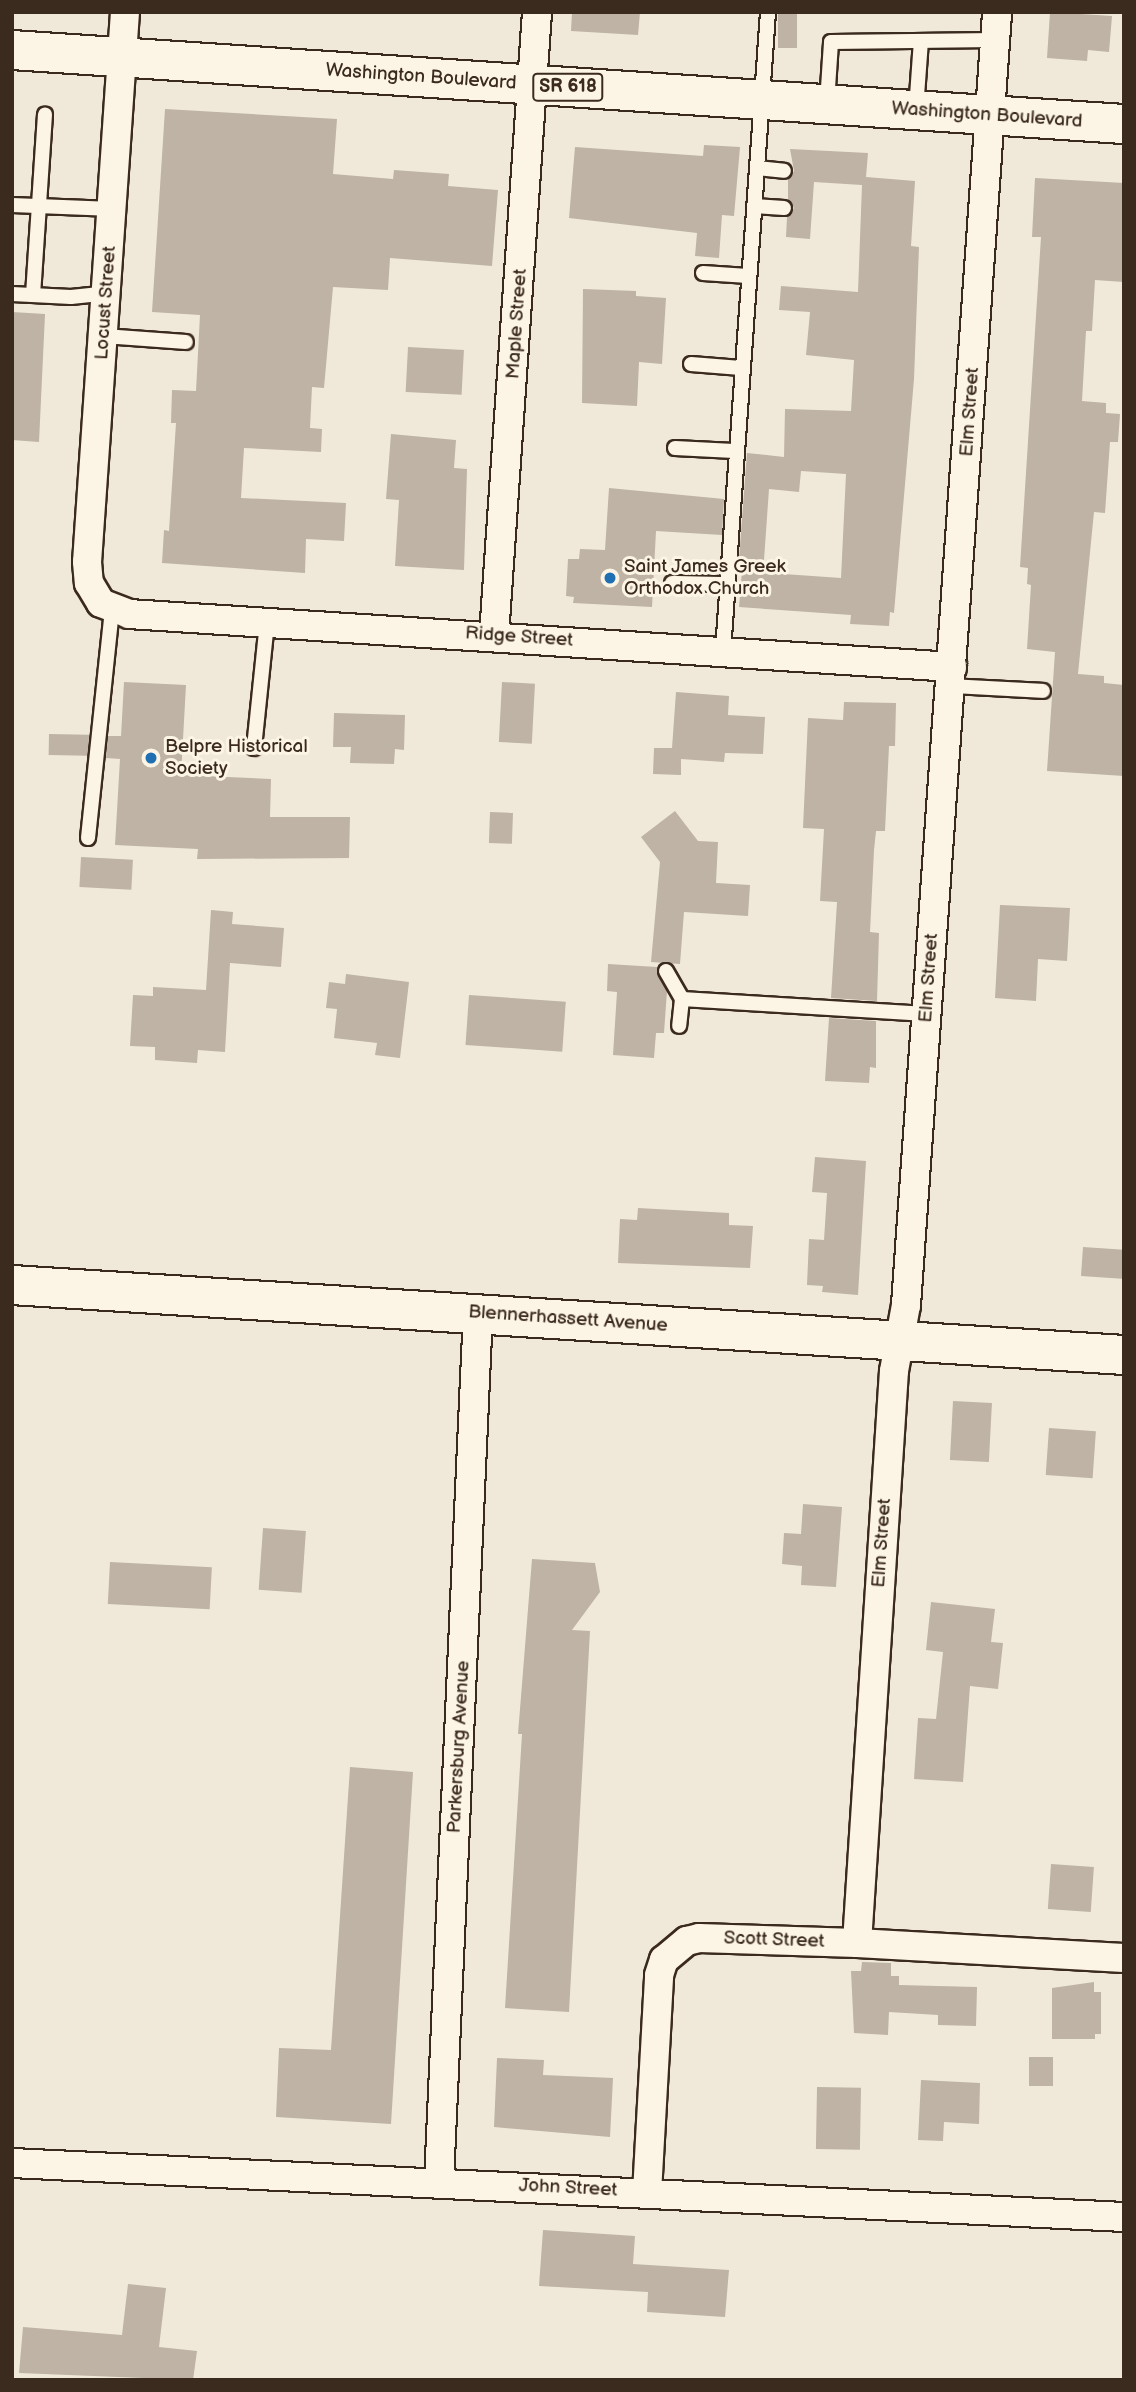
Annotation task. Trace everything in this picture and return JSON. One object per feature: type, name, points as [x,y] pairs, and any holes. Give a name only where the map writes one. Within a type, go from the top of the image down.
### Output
[{"type":"main road","name":"Washington Boulevard","points":[[12,50],[1124,124]]},
{"type":"main road","name":"Blennerhassett Avenue","points":[[12,1285],[1124,1355]]},
{"type":"street","name":"Locust Street","points":[[103,602],[88,562],[124,59],[125,12]]},
{"type":"street","name":"Maple Street","points":[[494,635],[537,12]]},
{"type":"street","name":"Elm Street","points":[[858,1943],[894,1371],[900,1341],[927,1014],[997,12]]},
{"type":"street","name":"Ridge Street","points":[[103,602],[267,622],[723,651],[951,677]]},
{"type":"street","name":"Parkersburg Avenue","points":[[439,2181],[478,1313]]},
{"type":"street","name":"Scott Street","points":[[647,2193],[659,1975],[664,1960],[687,1941],[699,1938],[858,1943],[1124,1958]]},
{"type":"street","name":"John Street","points":[[12,2163],[173,2174],[439,2181],[1124,2217]]},
{"type":"lane","points":[[723,651],[734,451],[768,12]]},
{"type":"lane","points":[[827,104],[831,42],[995,40]]},
{"type":"lane","points":[[916,110],[921,41]]},
{"type":"lane","points":[[33,295],[45,114]]},
{"type":"lane","points":[[757,168],[784,171]]},
{"type":"lane","points":[[12,205],[113,209]]},
{"type":"lane","points":[[754,206],[785,208]]},
{"type":"lane","points":[[703,273],[748,276]]},
{"type":"lane","points":[[12,294],[107,293]]},
{"type":"lane","points":[[104,336],[186,342]]},
{"type":"lane","points":[[691,364],[741,368]]},
{"type":"lane","points":[[675,447],[734,451]]},
{"type":"lane","points":[[672,583],[726,584]]},
{"type":"lane","points":[[88,838],[103,602]]},
{"type":"lane","points":[[254,748],[267,622]]},
{"type":"lane","points":[[951,677],[1043,691]]},
{"type":"lane","points":[[666,971],[682,999],[679,1026]]},
{"type":"lane","points":[[682,999],[927,1014]]},
{"type":"building","points":[[572,12],[640,12],[638,35],[571,31]]},
{"type":"building","points":[[778,12],[797,12],[797,48],[778,48]]},
{"type":"building","points":[[1050,12],[1112,16],[1109,52],[1088,50],[1087,61],[1047,58]]},
{"type":"building","points":[[165,109],[337,119],[333,174],[393,179],[394,170],[449,174],[448,186],[498,190],[492,266],[390,258],[388,290],[333,287],[324,388],[312,387],[310,428],[322,429],[321,452],[244,448],[241,498],[346,503],[344,541],[306,539],[305,573],[162,563],[164,530],[169,531],[176,423],[171,423],[172,390],[196,391],[200,315],[152,312]]},
{"type":"building","points":[[704,145],[740,147],[734,216],[722,215],[719,258],[695,256],[697,233],[569,218],[575,147],[703,156]]},
{"type":"building","points":[[790,149],[868,153],[866,177],[915,181],[911,246],[919,247],[914,379],[894,613],[890,612],[889,626],[850,624],[851,615],[739,607],[742,571],[841,578],[846,474],[801,471],[799,492],[769,489],[764,560],[739,559],[747,453],[784,457],[785,409],[851,411],[854,360],[806,355],[810,312],[779,310],[781,286],[858,292],[862,185],[814,182],[810,239],[786,237],[787,217],[794,208],[788,199],[788,180],[794,171]]},
{"type":"building","points":[[1035,178],[1124,183],[1124,282],[1095,280],[1092,331],[1086,331],[1082,401],[1106,403],[1106,413],[1120,414],[1118,442],[1110,442],[1105,513],[1094,512],[1078,674],[1104,676],[1104,683],[1124,685],[1124,776],[1047,771],[1055,652],[1027,649],[1031,585],[1027,584],[1028,568],[1020,567],[1041,237],[1032,237]]},
{"type":"building","points":[[583,289],[636,291],[636,296],[666,298],[662,364],[639,362],[637,406],[582,403]]},
{"type":"building","points":[[12,312],[45,314],[39,442],[12,440]]},
{"type":"building","points":[[408,347],[464,350],[462,395],[406,392]]},
{"type":"building","points":[[391,434],[456,440],[454,468],[467,469],[464,570],[395,566],[399,500],[386,499]]},
{"type":"building","points":[[609,488],[724,499],[722,535],[656,531],[652,607],[573,603],[574,597],[566,596],[568,559],[579,559],[580,549],[605,550]]},
{"type":"building","points":[[124,682],[186,685],[181,775],[271,779],[270,817],[350,817],[349,858],[197,859],[198,849],[115,845],[120,759],[106,758],[108,736],[121,736]]},
{"type":"building","points":[[502,682],[535,684],[532,744],[499,742]]},
{"type":"building","points":[[676,692],[729,696],[728,715],[765,717],[763,754],[725,753],[724,762],[681,759],[681,775],[653,774],[654,748],[672,748]]},
{"type":"building","points":[[844,702],[896,703],[895,746],[889,746],[885,831],[876,831],[874,850],[870,932],[879,933],[877,1001],[831,998],[837,902],[820,901],[824,829],[803,828],[808,718],[843,720]]},
{"type":"building","points":[[334,713],[405,715],[404,750],[395,749],[394,764],[350,763],[351,747],[333,747]]},
{"type":"building","points":[[49,734],[89,735],[89,756],[49,755]]},
{"type":"building","points":[[675,811],[698,841],[718,842],[716,883],[750,885],[748,916],[684,912],[680,964],[651,962],[660,862],[641,837]]},
{"type":"building","points":[[490,812],[513,813],[512,844],[489,843]]},
{"type":"building","points":[[81,857],[133,860],[131,890],[79,887]]},
{"type":"building","points":[[1000,905],[1070,908],[1067,961],[1038,959],[1036,1001],[995,998]]},
{"type":"building","points":[[211,910],[233,912],[232,924],[284,928],[281,967],[230,963],[225,1052],[198,1050],[197,1063],[155,1060],[155,1047],[130,1046],[133,995],[153,996],[153,987],[206,990]]},
{"type":"building","points":[[608,964],[657,967],[667,991],[664,1033],[656,1033],[654,1058],[613,1055],[617,992],[607,991]]},
{"type":"building","points":[[346,974],[409,982],[400,1058],[375,1055],[377,1043],[334,1038],[337,1009],[326,1008],[329,982],[345,984]]},
{"type":"building","points":[[469,995],[566,1002],[562,1052],[466,1045]]},
{"type":"building","points":[[829,1018],[876,1021],[876,1068],[870,1067],[869,1083],[825,1081]]},
{"type":"building","points":[[815,1157],[866,1161],[858,1295],[822,1292],[823,1286],[807,1285],[809,1239],[824,1240],[827,1193],[812,1192]]},
{"type":"building","points":[[638,1208],[729,1213],[729,1225],[753,1226],[750,1268],[618,1263],[620,1219],[637,1220]]},
{"type":"building","points":[[1083,1247],[1124,1250],[1122,1279],[1081,1276]]},
{"type":"building","points":[[953,1401],[992,1403],[989,1462],[950,1460]]},
{"type":"building","points":[[1049,1428],[1096,1431],[1093,1478],[1046,1475]]},
{"type":"building","points":[[803,1504],[842,1507],[836,1587],[801,1585],[802,1566],[782,1564],[784,1533],[801,1534]]},
{"type":"building","points":[[263,1528],[306,1531],[302,1593],[259,1590]]},
{"type":"building","points":[[532,1559],[595,1563],[600,1592],[572,1630],[590,1631],[569,2012],[505,2008],[522,1734],[518,1734]]},
{"type":"building","points":[[110,1562],[212,1567],[210,1609],[108,1604]]},
{"type":"building","points":[[931,1602],[995,1609],[991,1642],[1003,1643],[998,1689],[970,1686],[963,1782],[914,1779],[918,1718],[936,1719],[943,1652],[926,1650]]},
{"type":"building","points":[[350,1767],[413,1772],[391,2124],[276,2117],[279,2048],[331,2050]]},
{"type":"building","points":[[1051,1864],[1094,1867],[1091,1912],[1048,1909]]},
{"type":"building","points":[[862,1962],[891,1963],[891,1976],[899,1976],[899,1985],[977,1987],[976,2026],[938,2025],[938,2015],[889,2012],[888,2035],[854,2033],[851,1971],[861,1971]]},
{"type":"building","points":[[1094,1982],[1094,1992],[1101,1992],[1101,2034],[1095,2034],[1095,2039],[1052,2039],[1052,1988]]},
{"type":"building","points":[[1029,2057],[1053,2057],[1053,2086],[1029,2086]]},
{"type":"building","points":[[497,2058],[544,2060],[543,2075],[613,2078],[610,2137],[494,2127]]},
{"type":"building","points":[[921,2080],[980,2083],[979,2124],[944,2122],[943,2141],[918,2140]]},
{"type":"building","points":[[817,2087],[861,2088],[860,2150],[816,2149]]},
{"type":"building","points":[[543,2230],[635,2236],[633,2264],[729,2270],[725,2317],[647,2312],[648,2292],[539,2286]]},
{"type":"building","points":[[128,2284],[166,2288],[159,2347],[197,2351],[193,2380],[19,2373],[23,2327],[122,2335]]},
{"type":"place","name":"Saint James Greek Orthodox Church","points":[[610,578]]},
{"type":"place","name":"Belpre Historical Society","points":[[151,758]]}]
